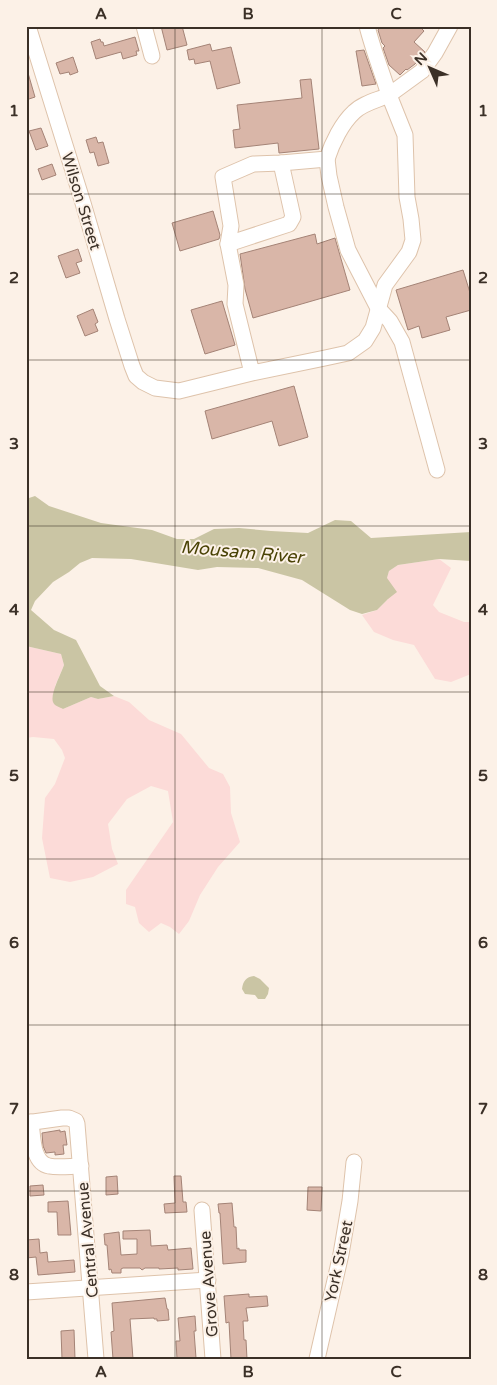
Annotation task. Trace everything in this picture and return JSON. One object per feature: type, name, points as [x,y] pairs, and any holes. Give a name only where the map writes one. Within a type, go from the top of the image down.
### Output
[{"type":"street","name":"Wilson Street","points":[[28,26],[136,376],[155,388],[179,391],[252,373]]},
{"type":"street","points":[[144,26],[152,56]]},
{"type":"street","points":[[327,159],[253,164],[223,176],[231,226],[228,244],[236,285],[235,304],[252,373],[348,352],[365,341],[373,328],[385,285],[409,252],[413,240],[407,197],[405,135],[372,46],[367,26]]},
{"type":"street","points":[[437,470],[402,342],[390,321],[378,308],[348,250],[336,207],[327,159],[332,144],[354,111],[390,96],[422,71],[435,53],[450,26]]},
{"type":"street","points":[[228,244],[289,224],[293,217],[281,163]]},
{"type":"street","name":"Central Avenue","points":[[29,1122],[62,1118],[76,1121],[96,1359]]},
{"type":"street","points":[[29,1122],[36,1153],[43,1164],[49,1166],[81,1166]]},
{"type":"street","name":"York Street","points":[[317,1359],[341,1254],[354,1162]]},
{"type":"street","name":"Grove Avenue","points":[[202,1210],[213,1359]]},
{"type":"street","points":[[26,1292],[208,1280]]},
{"type":"shaded area","points":[[439,559],[451,568],[433,605],[439,612],[464,622],[471,622],[471,674],[451,682],[435,679],[414,645],[393,640],[374,632],[362,615],[377,610],[388,599],[387,578],[389,571],[398,565]]},
{"type":"shaded area","points":[[26,646],[61,654],[64,665],[55,686],[63,709],[91,697],[98,699],[114,696],[129,702],[149,720],[181,734],[209,768],[223,774],[230,787],[231,813],[240,842],[218,867],[200,895],[189,921],[179,934],[161,923],[149,932],[139,923],[135,907],[126,904],[126,890],[173,822],[168,791],[151,786],[127,799],[108,824],[112,849],[118,864],[93,877],[70,882],[50,878],[42,838],[45,798],[55,784],[65,758],[54,739],[26,738]]},
{"type":"water","name":"Mousam River","points":[[35,496],[49,506],[101,523],[152,530],[177,539],[194,539],[214,529],[239,528],[308,533],[335,520],[351,521],[371,538],[471,532],[471,561],[439,559],[398,565],[389,571],[387,578],[397,592],[377,610],[362,614],[350,610],[302,580],[258,568],[217,567],[198,570],[131,559],[92,558],[80,563],[53,582],[35,601],[31,610],[54,630],[76,640],[100,686],[114,696],[98,699],[91,697],[63,709],[53,702],[52,698],[64,665],[61,654],[26,646],[26,499]]},
{"type":"water","points":[[254,976],[269,988],[265,999],[258,999],[255,995],[245,994],[242,989],[245,980]]},
{"type":"building","points":[[161,26],[182,26],[187,45],[167,50]]},
{"type":"building","points":[[381,26],[419,26],[424,31],[414,42],[425,52],[415,64],[400,75],[389,65],[383,48],[385,46],[382,43],[378,30]]},
{"type":"building","points":[[135,37],[139,51],[136,51],[137,55],[123,59],[121,52],[96,59],[91,42],[100,39],[104,46]]},
{"type":"building","points":[[210,44],[212,51],[231,47],[240,83],[217,89],[210,61],[195,64],[194,59],[189,60],[187,50]]},
{"type":"building","points":[[364,50],[376,84],[362,86],[356,51]]},
{"type":"building","points":[[73,57],[78,72],[70,75],[69,72],[60,74],[56,63]]},
{"type":"building","points":[[28,73],[35,97],[26,100],[26,74]]},
{"type":"building","points":[[311,79],[319,149],[279,153],[278,143],[235,148],[233,130],[240,129],[237,105],[302,98],[300,80]]},
{"type":"building","points":[[41,128],[48,146],[36,150],[29,131]]},
{"type":"building","points":[[96,137],[98,143],[103,142],[109,163],[98,166],[94,152],[90,153],[86,140]]},
{"type":"building","points":[[52,164],[56,175],[42,180],[38,169]]},
{"type":"building","points":[[213,211],[220,235],[219,239],[180,251],[172,223]]},
{"type":"building","points":[[315,234],[317,244],[335,238],[350,290],[253,318],[245,289],[240,254]]},
{"type":"building","points":[[78,249],[82,261],[76,263],[80,273],[66,278],[58,256]]},
{"type":"building","points":[[463,270],[471,296],[471,310],[446,317],[450,330],[422,338],[419,326],[408,330],[396,290]]},
{"type":"building","points":[[222,301],[235,345],[205,354],[191,310]]},
{"type":"building","points":[[93,309],[98,322],[95,324],[98,331],[85,336],[77,316]]},
{"type":"building","points":[[294,386],[308,437],[279,446],[272,421],[212,439],[205,411]]},
{"type":"building","points":[[60,1130],[60,1132],[65,1131],[67,1145],[63,1145],[64,1154],[46,1153],[43,1146],[42,1133]]},
{"type":"building","points":[[117,1176],[118,1194],[106,1195],[106,1177]]},
{"type":"building","points":[[174,1176],[181,1176],[183,1202],[186,1202],[187,1212],[165,1213],[164,1204],[175,1203]]},
{"type":"building","points":[[43,1185],[44,1195],[30,1196],[30,1186]]},
{"type":"building","points":[[308,1187],[322,1187],[321,1211],[307,1210]]},
{"type":"building","points":[[68,1201],[71,1235],[58,1235],[57,1212],[48,1212],[48,1202]]},
{"type":"building","points":[[232,1203],[237,1249],[246,1250],[246,1262],[223,1264],[218,1204]]},
{"type":"building","points":[[150,1230],[151,1246],[167,1245],[168,1250],[191,1248],[193,1269],[145,1268],[142,1270],[140,1268],[123,1268],[121,1273],[112,1273],[111,1269],[109,1270],[104,1234],[119,1232],[121,1255],[137,1254],[137,1239],[123,1239],[123,1231]]},
{"type":"building","points":[[39,1239],[40,1253],[47,1252],[48,1262],[74,1260],[75,1272],[38,1275],[36,1257],[26,1258],[26,1240]]},
{"type":"building","points":[[249,1294],[249,1297],[267,1296],[268,1306],[246,1308],[248,1321],[243,1321],[247,1359],[231,1359],[229,1322],[226,1323],[224,1296]]},
{"type":"building","points":[[165,1298],[169,1320],[157,1321],[154,1318],[130,1319],[133,1359],[113,1359],[111,1332],[114,1331],[112,1303]]},
{"type":"building","points":[[195,1316],[196,1358],[177,1359],[176,1341],[180,1341],[178,1318]]},
{"type":"building","points":[[74,1330],[75,1359],[62,1359],[61,1331]]}]
